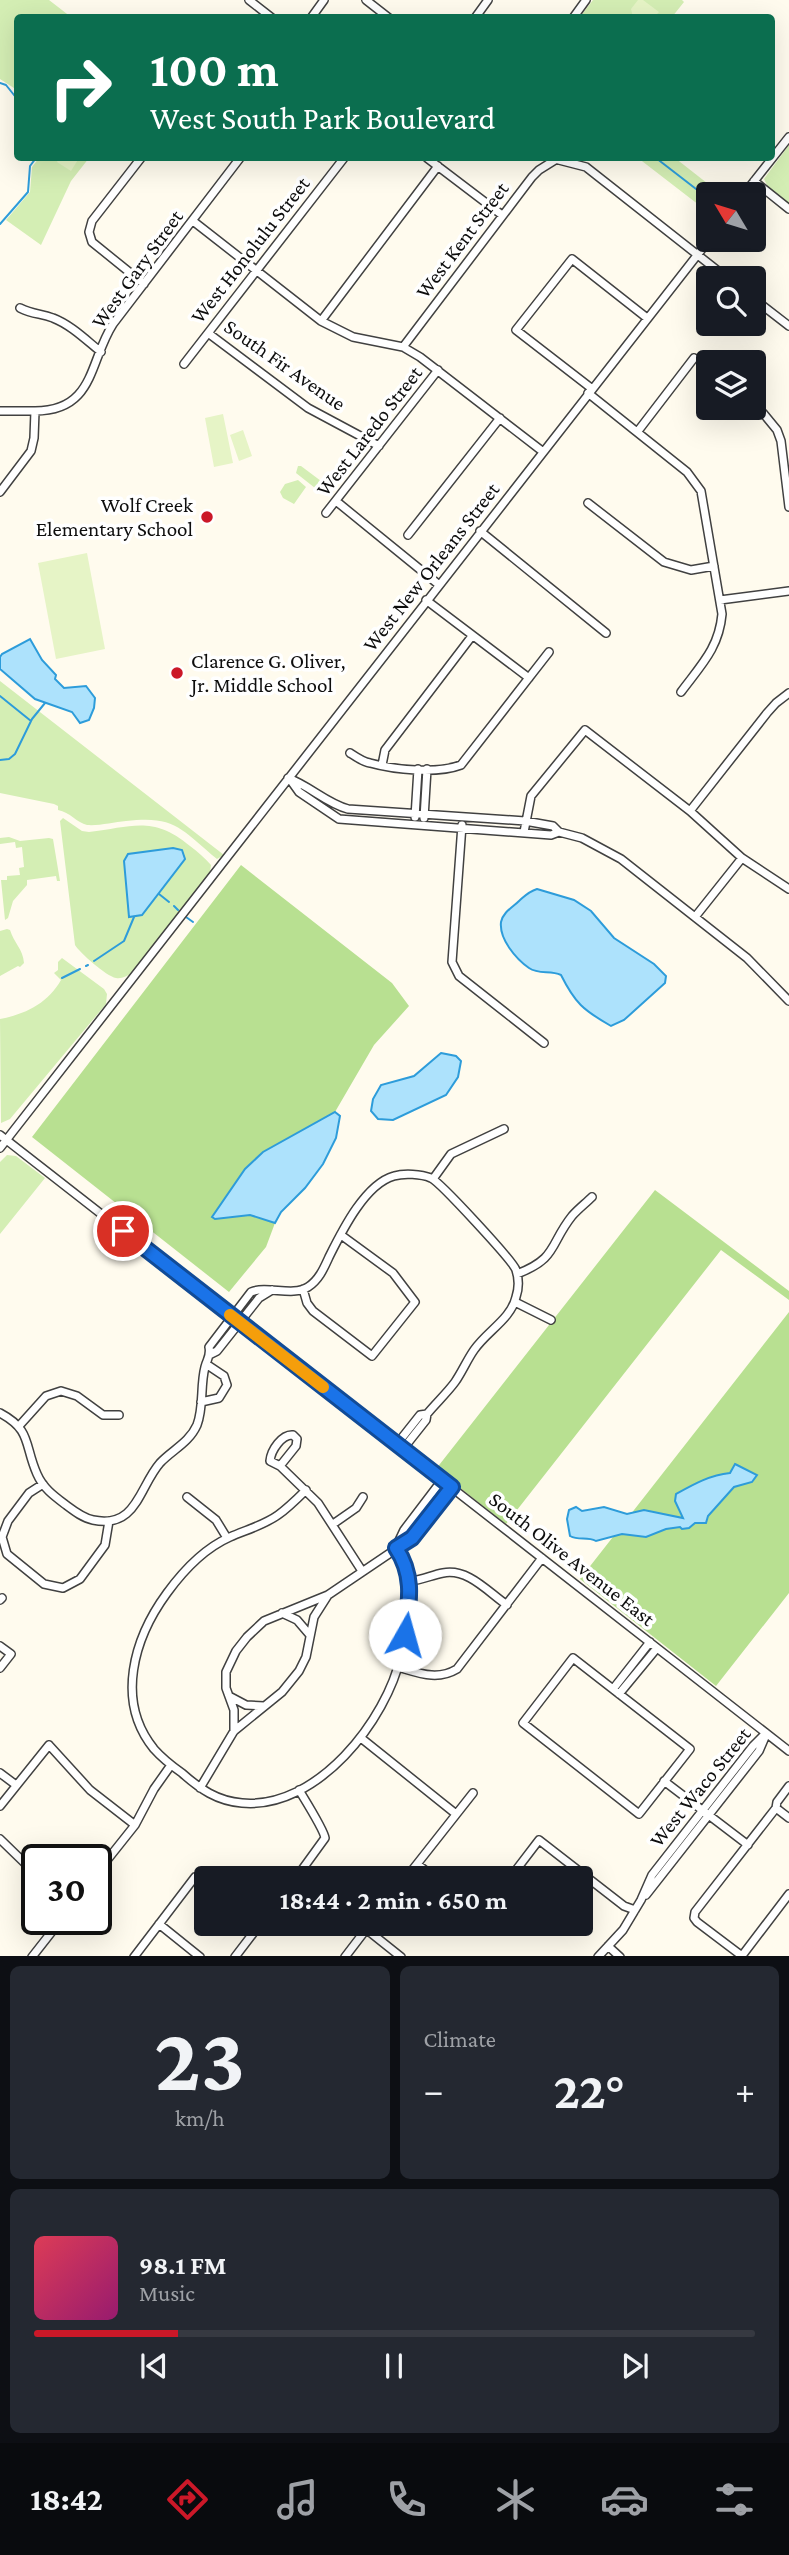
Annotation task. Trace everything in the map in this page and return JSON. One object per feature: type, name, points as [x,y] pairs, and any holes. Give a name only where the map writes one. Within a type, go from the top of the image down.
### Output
[{"type":"street","points":[[249,0],[267,14]]},
{"type":"street","points":[[366,0],[384,14]]},
{"type":"street","points":[[477,14],[488,0]]},
{"type":"street","points":[[775,155],[789,137]]},
{"type":"street","points":[[139,161],[92,221],[89,232],[96,247],[144,284]]},
{"type":"street","name":"West Gary Street","points":[[0,411],[57,410],[73,400],[90,378],[109,331],[238,161]]},
{"type":"street","name":"West Honolulu Street","points":[[184,364],[342,161]]},
{"type":"street","points":[[431,161],[502,215]]},
{"type":"street","name":"West Kent Street","points":[[402,347],[502,215],[539,170],[552,161]]},
{"type":"street","points":[[563,161],[586,167],[711,266]]},
{"type":"street","points":[[770,161],[754,181],[789,209]]},
{"type":"street","points":[[321,321],[438,166]]},
{"type":"street","points":[[193,221],[321,321],[354,337],[402,347],[438,370],[541,452]]},
{"type":"street","name":"West New Orleans Street","points":[[0,1147],[3,1138],[699,252]]},
{"type":"street","points":[[647,318],[572,260],[516,330],[687,471],[701,491],[722,614],[716,645],[681,692]]},
{"type":"street","points":[[20,308],[34,315],[51,317],[101,352]]},
{"type":"street","points":[[766,308],[789,326]]},
{"type":"street","name":"South Fir Avenue","points":[[208,333],[309,408],[379,446]]},
{"type":"street","points":[[638,431],[694,358]]},
{"type":"street","name":"West Laredo Street","points":[[327,513],[438,370]]},
{"type":"street","points":[[0,492],[31,451],[35,411]]},
{"type":"street","points":[[766,417],[777,430],[787,466],[789,507]]},
{"type":"street","points":[[408,535],[499,418]]},
{"type":"street","points":[[336,501],[438,584]]},
{"type":"street","points":[[588,503],[664,562],[691,570],[715,566]]},
{"type":"street","points":[[480,531],[606,633]]},
{"type":"street","points":[[720,600],[789,591]]},
{"type":"street","points":[[426,600],[528,678]]},
{"type":"street","points":[[382,765],[385,750],[472,636]]},
{"type":"street","points":[[349,753],[367,763],[382,765],[447,770],[461,765],[549,652]]},
{"type":"street","points":[[690,811],[776,703],[789,693]]},
{"type":"street","points":[[524,832],[531,796],[585,730],[690,811],[742,858],[789,889]]},
{"type":"street","points":[[419,825],[422,769]]},
{"type":"street","points":[[288,778],[305,784],[334,805],[348,809],[525,821],[553,826],[559,832],[582,838],[621,859],[695,917],[747,958],[789,1001]]},
{"type":"street","points":[[288,778],[299,792],[338,819],[551,835],[559,832]]},
{"type":"street","points":[[328,813],[334,805]]},
{"type":"street","points":[[463,818],[452,962],[459,976],[544,1043]]},
{"type":"street","points":[[695,917],[742,858]]},
{"type":"street","points":[[433,1179],[451,1154],[504,1129]]},
{"type":"street","name":"South Olive Avenue East","points":[[3,1138],[789,1751]]},
{"type":"street","points":[[211,1354],[209,1347],[251,1292],[258,1289],[309,1287],[322,1271],[353,1214],[380,1183],[404,1174],[433,1179],[446,1189],[510,1259],[519,1282],[515,1302],[504,1318],[475,1348],[456,1381],[427,1414],[426,1420],[414,1429],[400,1447]]},
{"type":"street","points":[[517,1274],[536,1267],[547,1257],[572,1216],[592,1197]]},
{"type":"street","points":[[303,1289],[307,1303],[313,1311],[372,1356],[415,1302],[393,1273],[341,1235]]},
{"type":"street","points":[[0,1413],[23,1430],[36,1472],[50,1493],[91,1520],[109,1521],[129,1513],[138,1503],[157,1466],[189,1438],[197,1424],[206,1364],[211,1354],[217,1351],[259,1298],[274,1289]]},
{"type":"street","points":[[515,1302],[551,1320]]},
{"type":"street","points":[[219,1333],[226,1339]]},
{"type":"street","points":[[201,1402],[219,1398],[227,1385],[224,1376],[206,1364]]},
{"type":"street","points":[[19,1426],[46,1396],[61,1391],[77,1396],[103,1415],[119,1415]]},
{"type":"street","points":[[280,1466],[296,1445],[297,1439],[293,1435],[288,1434],[283,1438],[270,1459],[272,1463],[280,1466],[306,1490],[333,1524],[362,1571]]},
{"type":"street","points":[[396,1548],[404,1530],[442,1480]]},
{"type":"street","points":[[43,1483],[29,1493],[8,1521],[2,1537],[7,1554],[13,1561],[44,1584],[62,1588],[80,1579],[105,1545],[109,1521]]},
{"type":"street","points":[[234,1731],[234,1710],[225,1681],[226,1672],[236,1651],[264,1621],[328,1595],[412,1538],[452,1487]]},
{"type":"street","points":[[306,1490],[275,1517],[227,1538],[197,1560],[161,1601],[140,1642],[131,1686],[133,1705],[140,1727],[156,1752],[200,1788],[244,1804],[267,1802],[299,1790],[334,1766],[361,1738],[383,1704],[398,1667],[406,1626],[410,1581],[406,1563],[396,1548]]},
{"type":"street","points":[[187,1497],[216,1520],[227,1538]]},
{"type":"street","points":[[333,1524],[356,1508],[363,1497]]},
{"type":"street","points":[[398,1667],[434,1676],[451,1672],[463,1662],[542,1558]]},
{"type":"street","points":[[410,1581],[441,1573],[459,1573],[506,1605]]},
{"type":"street","points":[[200,1788],[234,1731],[282,1692],[299,1671],[306,1657],[314,1617],[328,1595]]},
{"type":"street","points":[[282,1613],[297,1620],[309,1634]]},
{"type":"street","points":[[616,1692],[653,1645]]},
{"type":"street","points":[[0,1646],[10,1654],[0,1668]]},
{"type":"street","points":[[573,1658],[616,1692],[690,1749],[639,1814],[523,1723],[573,1658]]},
{"type":"street","points":[[228,1696],[246,1705],[264,1706]]},
{"type":"street","name":"West Waco Street","points":[[598,1956],[623,1930],[652,1875],[766,1733]]},
{"type":"street","name":"West Waco Street","points":[[641,1900],[759,1751],[766,1733]]},
{"type":"street","points":[[361,1738],[456,1814]]},
{"type":"street","points":[[0,1806],[49,1745],[90,1790],[135,1825]]},
{"type":"street","points":[[112,1854],[135,1825],[154,1788],[172,1765]]},
{"type":"street","points":[[0,1773],[16,1785]]},
{"type":"street","points":[[664,1781],[748,1845]]},
{"type":"street","points":[[789,1786],[777,1802],[776,1808],[695,1912],[694,1918],[741,1956],[789,1894]]},
{"type":"street","points":[[299,1790],[317,1824],[325,1833],[325,1838],[305,1866]]},
{"type":"street","points":[[420,1866],[417,1864],[473,1793]]},
{"type":"street","points":[[776,1808],[789,1818]]},
{"type":"street","points":[[0,1839],[21,1859]]},
{"type":"street","points":[[519,1866],[539,1840],[572,1866]]},
{"type":"street","points":[[134,1956],[194,1878]]},
{"type":"street","points":[[593,1882],[624,1906],[635,1910]]},
{"type":"street","points":[[159,1924],[200,1956]]},
{"type":"street","points":[[32,1956],[49,1935]]},
{"type":"street","points":[[235,1956],[251,1936]]},
{"type":"street","points":[[345,1956],[361,1936]]},
{"type":"street","points":[[380,1936],[401,1956]]},
{"type":"street","points":[[608,1946],[620,1956]]},
{"type":"green space","points":[[0,0],[49,0],[67,14],[14,14],[14,88],[0,79]]},
{"type":"green space","points":[[593,0],[684,2],[674,14],[582,14]]},
{"type":"green space","points":[[638,0],[643,0],[659,12],[632,14],[631,9]]},
{"type":"green space","points":[[789,145],[789,204],[769,189],[764,179]]},
{"type":"green space","points":[[37,161],[87,161],[71,181],[41,245],[6,220],[30,192],[32,167]]},
{"type":"green space","points":[[58,161],[77,161],[71,171]]},
{"type":"green space","points":[[642,161],[679,161],[706,182],[696,182],[696,203]]},
{"type":"green space","points":[[223,414],[233,463],[214,467],[205,418]]},
{"type":"green space","points":[[243,430],[252,456],[239,461],[230,435]]},
{"type":"green space","points":[[298,466],[321,481],[320,486],[315,488],[296,473]]},
{"type":"green space","points":[[298,480],[306,487],[294,504],[283,498],[280,492],[285,484]]},
{"type":"green space","points":[[87,553],[105,649],[56,659],[38,563]]},
{"type":"green space","points":[[0,681],[224,855],[217,859],[185,832],[167,822],[143,820],[87,825],[58,810],[58,806],[54,804],[0,793]]},
{"type":"green space","points":[[63,818],[82,831],[89,832],[130,826],[165,830],[177,836],[211,865],[210,873],[132,973],[124,977],[116,978],[106,973],[75,945],[60,821]]},
{"type":"green space","points":[[9,837],[20,841],[53,839],[60,881],[57,881],[56,876],[27,880],[27,885],[13,901],[5,920],[1,880],[7,880],[7,876],[20,875],[19,868],[24,867],[22,847],[16,848],[15,842],[0,844],[0,838]]},
{"type":"green space","points":[[241,865],[392,983],[409,1006],[374,1045],[335,1112],[263,1152],[245,1169],[225,1218],[250,1215],[275,1223],[266,1247],[229,1292],[32,1137]]},
{"type":"green space","points":[[7,929],[20,950],[24,963],[0,976],[0,931]]},
{"type":"green space","points":[[62,958],[104,989],[107,994],[106,1004],[10,1119],[1,1123],[0,1019],[27,1011],[50,995],[61,980],[54,973],[58,970],[58,962]]},
{"type":"green space","points":[[7,1155],[16,1156],[45,1178],[0,1234],[0,1162]]},
{"type":"green space","points":[[655,1190],[789,1291],[789,1300],[721,1250],[506,1524],[436,1469]]},
{"type":"green space","points":[[789,1312],[789,1593],[716,1686],[580,1579]]},
{"type":"water","points":[[30,639],[42,660],[56,675],[55,679],[64,688],[86,686],[95,698],[89,720],[80,723],[72,712],[35,699],[0,669],[2,654]]},
{"type":"water","points":[[173,848],[182,850],[185,859],[142,915],[129,917],[124,861],[128,854]]},
{"type":"water","points":[[537,889],[574,900],[591,911],[614,938],[654,964],[666,976],[665,983],[624,1020],[611,1026],[581,1005],[561,975],[529,968],[509,948],[501,922],[509,910]]},
{"type":"water","points":[[441,1053],[456,1056],[461,1061],[458,1077],[446,1095],[393,1120],[378,1119],[371,1111],[373,1099],[381,1085],[414,1076]]},
{"type":"water","points":[[335,1112],[340,1116],[336,1138],[323,1164],[305,1188],[281,1212],[275,1223],[250,1215],[215,1219],[212,1217],[245,1169],[263,1152]]},
{"type":"water","points":[[735,1464],[757,1475],[752,1482],[734,1487],[708,1516],[706,1523],[695,1523],[689,1528],[666,1529],[646,1537],[622,1534],[596,1541],[570,1536],[567,1519],[569,1510],[576,1507],[582,1511],[604,1507],[627,1514],[644,1510],[683,1518],[675,1501],[676,1494],[696,1483],[730,1473]]},
{"type":"waterway","points":[[0,83],[6,85],[14,95]]},
{"type":"waterway","points":[[0,224],[28,192],[30,166],[34,161]]},
{"type":"waterway","points":[[660,161],[696,189]]},
{"type":"waterway","points":[[0,696],[31,721]]},
{"type":"waterway","points":[[0,760],[9,759],[15,754],[32,719],[45,703]]},
{"type":"waterway","points":[[159,894],[169,902]]},
{"type":"waterway","points":[[174,906],[178,910]]},
{"type":"waterway","points":[[94,961],[124,941],[134,917]]},
{"type":"waterway","points":[[186,917],[193,922]]},
{"type":"waterway","points":[[62,978],[80,969]]},
{"type":"slow traffic","points":[[230,1315],[323,1387]]},
{"type":"place","name":"Wolf Creek Elementary School","points":[[207,517]]},
{"type":"place","name":"Clarence G. Oliver, Jr. Middle School","points":[[177,673]]},
{"type":"route","points":[[123,1231],[452,1487],[412,1538],[396,1548],[406,1563],[410,1581],[405,1635]]}]
